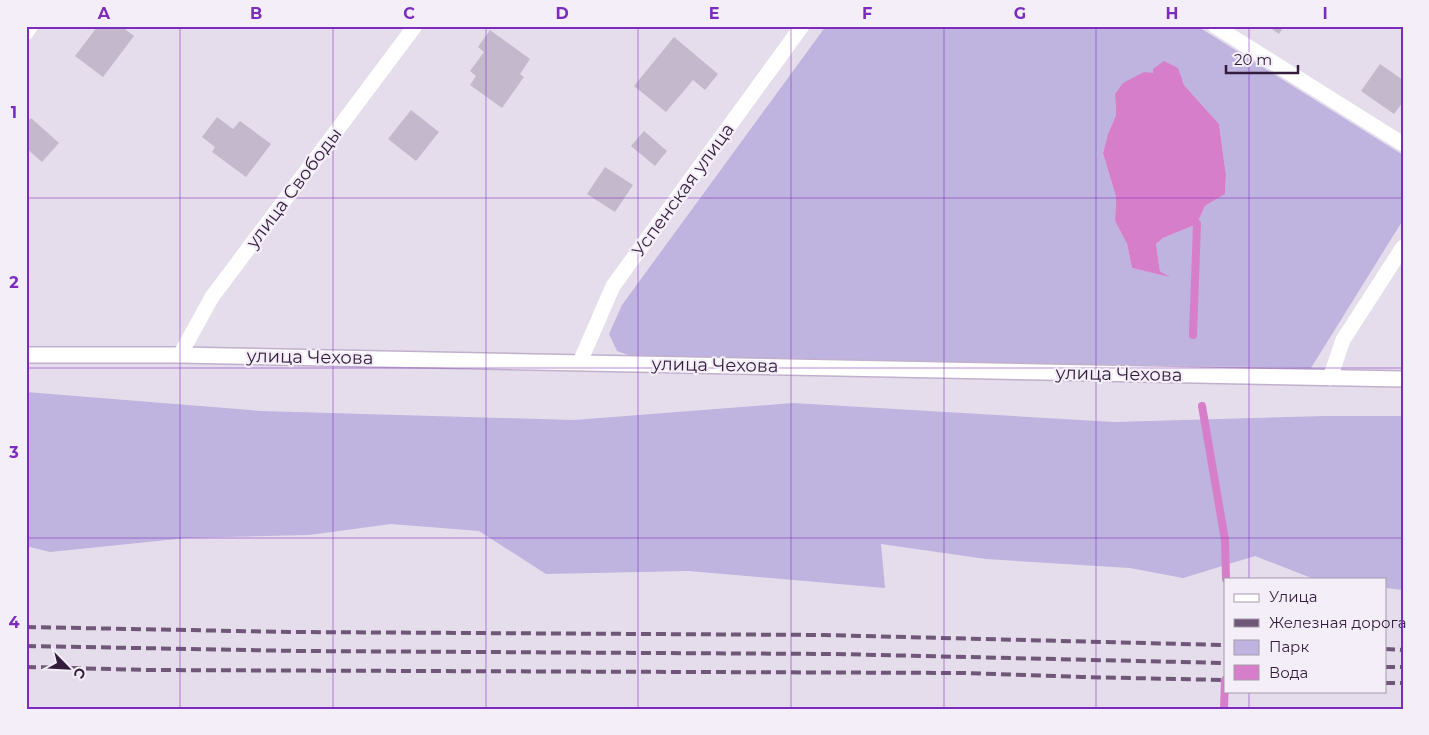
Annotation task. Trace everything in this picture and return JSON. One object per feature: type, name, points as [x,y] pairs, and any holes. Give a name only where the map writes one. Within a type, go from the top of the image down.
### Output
[{"type":"street","points":[[26,33],[31,26]]},
{"type":"street","name":"улица Свободы","points":[[180,355],[212,297],[414,26]]},
{"type":"street","name":"Успенская улица","points":[[580,362],[613,286],[802,26]]},
{"type":"street","points":[[1215,26],[1403,144]]},
{"type":"street","points":[[1330,378],[1343,340],[1403,247]]},
{"type":"street","name":"улица Чехова","points":[[26,355],[180,355],[1403,379]]},
{"type":"green space","points":[[826,26],[1197,26],[1403,155],[1403,220],[1311,368],[634,357],[617,351],[609,334],[622,305]],"holes":[[[1177,68],[1184,85],[1219,124],[1226,175],[1225,194],[1205,206],[1197,224],[1163,238],[1156,244],[1160,271],[1168,276],[1132,268],[1127,244],[1115,221],[1116,197],[1103,153],[1116,115],[1115,94],[1154,73]]]},
{"type":"green space","points":[[26,392],[261,411],[574,420],[793,403],[1114,422],[1327,416],[1403,416],[1403,590],[1386,588],[1386,578],[1311,578],[1255,556],[1183,578],[1130,568],[986,559],[881,544],[885,588],[689,571],[546,574],[479,531],[391,524],[309,535],[187,538],[50,552],[26,546]]},
{"type":"water","points":[[1164,61],[1178,68],[1184,85],[1219,124],[1226,175],[1225,194],[1205,206],[1197,224],[1163,238],[1156,244],[1160,271],[1170,277],[1132,268],[1127,244],[1115,221],[1116,197],[1103,153],[1116,115],[1115,94],[1123,83],[1144,72],[1153,73],[1153,69]]},
{"type":"building","points":[[98,26],[121,26],[134,36],[103,77],[75,56]]},
{"type":"building","points":[[1268,26],[1284,26],[1279,34]]},
{"type":"building","points":[[490,30],[530,59],[520,74],[524,77],[502,108],[470,85],[476,76],[470,71],[484,52],[478,47]]},
{"type":"building","points":[[674,37],[718,74],[705,90],[693,80],[666,112],[634,86]]},
{"type":"building","points":[[1380,64],[1403,80],[1403,102],[1394,114],[1361,91]]},
{"type":"building","points":[[411,110],[439,132],[416,161],[388,139]]},
{"type":"building","points":[[217,117],[233,129],[240,121],[271,144],[246,177],[212,152],[215,147],[202,137]]},
{"type":"building","points":[[31,118],[59,143],[42,162],[26,148],[26,123]]},
{"type":"building","points":[[644,131],[667,151],[655,166],[631,146]]},
{"type":"building","points":[[605,167],[633,185],[615,212],[587,194]]},
{"type":"waterway","points":[[1193,335],[1197,224]]},
{"type":"waterway","points":[[1202,406],[1225,540],[1226,578]]},
{"type":"waterway","points":[[1224,709],[1225,692]]},
{"type":"railway","points":[[26,627],[290,632],[825,635],[1224,645]]},
{"type":"railway","points":[[26,646],[300,651],[836,654],[1224,663]]},
{"type":"railway","points":[[1386,649],[1403,650]]},
{"type":"railway","points":[[26,667],[149,670],[964,673],[1224,680]]},
{"type":"railway","points":[[1386,667],[1403,667]]},
{"type":"railway","points":[[1386,683],[1403,683]]}]
